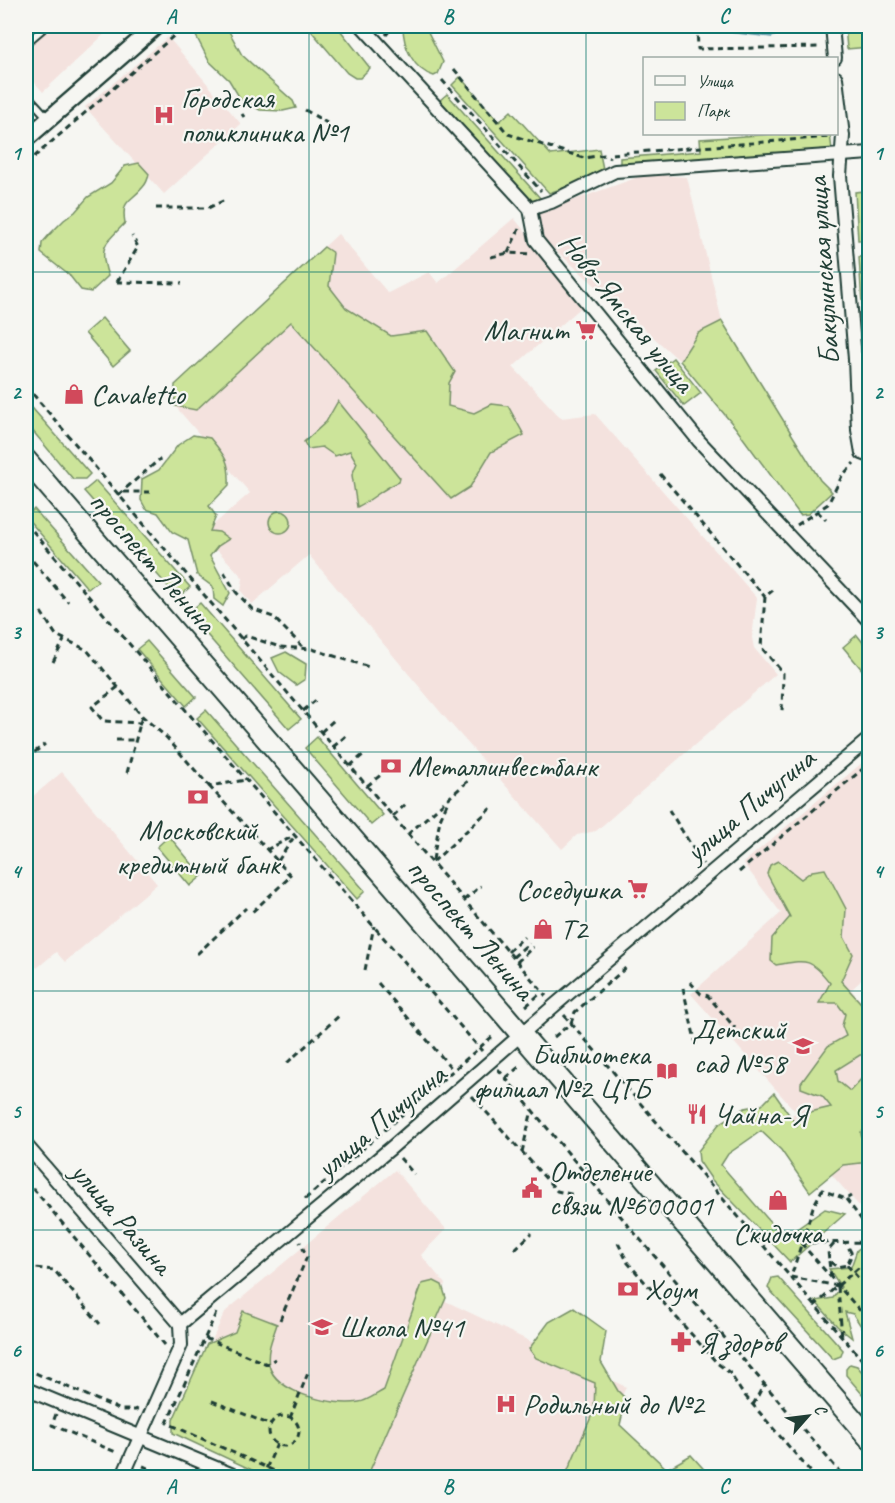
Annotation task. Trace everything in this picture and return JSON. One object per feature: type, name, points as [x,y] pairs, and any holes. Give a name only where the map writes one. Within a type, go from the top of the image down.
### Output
[{"type":"main road","name":"проспект Ленина","points":[[26,460],[657,1194],[870,1438]]},
{"type":"street","points":[[26,139],[156,26]]},
{"type":"street","name":"Ново-Ямская улица","points":[[362,26],[530,209],[536,240],[699,441],[870,622]]},
{"type":"street","points":[[832,26],[834,52]]},
{"type":"street","name":"Бакулинская улица","points":[[838,88],[843,136],[840,176],[855,359],[858,430],[866,455]]},
{"type":"street","points":[[530,209],[551,202],[615,171],[870,153]]},
{"type":"street","points":[[855,359],[870,359]]},
{"type":"street","name":"улица Пичугина","points":[[180,1324],[391,1148],[709,873],[870,738]]},
{"type":"street","name":"улица Разина","points":[[26,1145],[180,1324]]},
{"type":"street","points":[[122,1478],[124,1457],[150,1417],[181,1345],[180,1324]]},
{"type":"street","points":[[26,1389],[240,1478]]},
{"type":"lane","points":[[26,44],[46,26]]},
{"type":"lane","points":[[26,94],[48,118]]},
{"type":"path","points":[[26,164],[185,26]]},
{"type":"path","points":[[697,26],[699,49],[834,52]]},
{"type":"path","points":[[454,69],[508,134],[584,158],[604,155]]},
{"type":"path","points":[[442,80],[551,202]]},
{"type":"path","points":[[305,110],[327,123]]},
{"type":"path","points":[[612,154],[843,136]]},
{"type":"path","points":[[156,208],[208,208],[225,200]]},
{"type":"path","points":[[132,236],[138,247],[117,282],[182,283]]},
{"type":"path","points":[[491,257],[508,253],[550,258]]},
{"type":"path","points":[[26,375],[30,373]]},
{"type":"path","points":[[26,386],[120,493],[240,639],[549,999]]},
{"type":"path","points":[[786,533],[828,504],[842,476],[866,455]]},
{"type":"path","points":[[120,493],[160,459]]},
{"type":"path","points":[[660,474],[765,597]]},
{"type":"path","points":[[120,493],[154,492]]},
{"type":"path","points":[[817,511],[826,520]]},
{"type":"path","points":[[26,522],[246,780],[491,1061]]},
{"type":"path","points":[[26,553],[68,602]]},
{"type":"path","points":[[224,572],[236,592],[252,609],[273,617],[303,648]]},
{"type":"path","points":[[773,590],[765,597],[761,647],[783,673],[782,712]]},
{"type":"path","points":[[41,612],[56,636],[87,650],[142,716],[166,737],[291,876],[251,913]]},
{"type":"path","points":[[240,639],[246,636],[280,647],[303,648],[369,667]]},
{"type":"path","points":[[53,662],[64,640]]},
{"type":"path","points":[[118,687],[92,707],[103,721],[141,723]]},
{"type":"path","points":[[303,711],[316,700]]},
{"type":"path","points":[[127,772],[142,716]]},
{"type":"path","points":[[321,732],[334,720]]},
{"type":"path","points":[[333,747],[347,735]]},
{"type":"path","points":[[116,740],[137,740]]},
{"type":"path","points":[[26,759],[45,744]]},
{"type":"path","points":[[350,766],[364,754]]},
{"type":"path","points":[[739,872],[870,763]]},
{"type":"path","points":[[367,786],[382,774]]},
{"type":"path","points":[[209,786],[246,780]]},
{"type":"path","points":[[408,834],[468,781]]},
{"type":"path","points":[[433,862],[440,819],[450,797]]},
{"type":"path","points":[[393,816],[408,802]]},
{"type":"path","points":[[433,862],[491,808]]},
{"type":"path","points":[[669,810],[709,873]]},
{"type":"path","points":[[266,850],[295,835]]},
{"type":"path","points":[[277,862],[295,835]]},
{"type":"path","points":[[464,900],[481,886]]},
{"type":"path","points":[[197,954],[246,908]]},
{"type":"path","points":[[365,970],[374,926]]},
{"type":"path","points":[[508,952],[524,937]]},
{"type":"path","points":[[513,957],[529,943]]},
{"type":"path","points":[[517,962],[532,947]]},
{"type":"path","points":[[554,1038],[571,1023],[575,1012],[628,966]]},
{"type":"path","points":[[690,982],[701,993],[708,996],[735,1028]]},
{"type":"path","points":[[378,983],[453,1071]]},
{"type":"path","points":[[683,988],[696,1044]]},
{"type":"path","points":[[526,1006],[542,992]]},
{"type":"path","points":[[561,1011],[870,1369]]},
{"type":"path","points":[[287,1063],[340,1015]]},
{"type":"path","points":[[300,1204],[494,1035]]},
{"type":"path","points":[[506,1078],[520,1066]]},
{"type":"path","points":[[490,1074],[497,1068],[506,1078],[844,1478]]},
{"type":"path","points":[[468,1092],[557,1191],[575,1195]]},
{"type":"path","points":[[522,1152],[532,1110]]},
{"type":"path","points":[[391,1148],[414,1174]]},
{"type":"path","points":[[26,1180],[165,1344]]},
{"type":"path","points":[[791,1277],[813,1207],[822,1190],[846,1199],[870,1231]]},
{"type":"path","points":[[846,1199],[851,1196]]},
{"type":"path","points":[[515,1249],[532,1233]]},
{"type":"path","points":[[280,1320],[307,1257],[299,1240],[304,1236]]},
{"type":"path","points":[[801,1243],[870,1242]]},
{"type":"path","points":[[801,1243],[870,1322]]},
{"type":"path","points":[[618,1244],[628,1263],[703,1348],[730,1373],[741,1391],[816,1478]]},
{"type":"path","points":[[831,1278],[828,1251],[834,1244]]},
{"type":"path","points":[[846,1244],[852,1254],[847,1265]]},
{"type":"path","points":[[814,1306],[870,1258]]},
{"type":"path","points":[[26,1261],[34,1268]]},
{"type":"path","points":[[829,1261],[837,1267],[847,1265]]},
{"type":"path","points":[[847,1265],[868,1288],[866,1300],[870,1303]]},
{"type":"path","points":[[26,1267],[54,1270],[100,1324]]},
{"type":"path","points":[[791,1277],[838,1286]]},
{"type":"path","points":[[838,1286],[842,1338]]},
{"type":"path","points":[[218,1308],[167,1423],[290,1478]]},
{"type":"path","points":[[703,1348],[721,1333]]},
{"type":"path","points":[[205,1338],[267,1364],[274,1359]]},
{"type":"path","points":[[26,1370],[121,1410],[136,1410]]},
{"type":"path","points":[[290,1418],[309,1373]]},
{"type":"path","points":[[753,1405],[764,1384]]},
{"type":"path","points":[[212,1401],[270,1425]]},
{"type":"path","points":[[279,1418],[290,1418],[298,1426],[298,1438],[289,1445],[277,1444],[270,1436],[270,1425],[279,1418]]},
{"type":"path","points":[[53,1421],[52,1425],[172,1478]]},
{"type":"path","points":[[262,1478],[277,1444]]},
{"type":"shaded area","points":[[26,26],[113,26],[43,92],[26,73]]},
{"type":"shaded area","name":"Городская поликлиника №1","points":[[168,37],[241,124],[164,194],[85,107]]},
{"type":"shaded area","points":[[647,174],[687,177],[722,321],[698,333],[680,361],[543,239],[535,214]]},
{"type":"shaded area","points":[[514,218],[584,305],[513,367],[561,418],[595,414],[757,598],[752,638],[754,648],[776,674],[596,831],[577,835],[562,849],[448,721],[309,555],[252,604],[241,591],[243,578],[218,551],[205,550],[196,540],[250,493],[175,406],[175,385],[338,234],[388,293],[429,272],[438,283]]},
{"type":"shaded area","points":[[869,757],[869,973],[851,990],[869,1010],[869,1217],[784,1121],[796,1112],[691,994],[781,913],[743,863]]},
{"type":"shaded area","points":[[62,772],[157,884],[65,962],[56,952],[37,968],[26,954],[26,802]]},
{"type":"shaded area","name":"Школа №41","points":[[395,1170],[446,1229],[421,1255],[445,1284],[439,1298],[626,1387],[611,1422],[604,1477],[307,1478],[175,1421],[225,1312]]},
{"type":"green space","points":[[196,26],[226,26],[242,55],[293,101],[296,108],[283,111],[260,110],[241,100],[229,80],[209,61],[194,32]]},
{"type":"green space","points":[[307,26],[337,26],[370,68],[360,78],[347,73]]},
{"type":"green space","points":[[403,26],[425,26],[443,62],[438,74],[434,76],[427,73],[415,63],[407,49]]},
{"type":"green space","points":[[845,26],[869,26],[869,47],[847,49]]},
{"type":"green space","points":[[460,77],[499,122],[511,111],[551,155],[599,149],[604,174],[549,193],[452,85]]},
{"type":"green space","points":[[447,94],[540,198],[532,205],[439,101]]},
{"type":"green space","points":[[758,135],[830,135],[832,150],[620,167],[620,158],[701,151],[700,139]]},
{"type":"green space","points":[[139,163],[149,176],[144,186],[126,205],[125,223],[105,246],[104,258],[108,276],[91,292],[81,290],[70,276],[41,253],[42,243],[88,197],[111,183],[125,166]]},
{"type":"green space","points":[[864,191],[869,240],[858,240],[855,192]]},
{"type":"green space","points":[[324,247],[333,253],[329,286],[346,308],[391,336],[427,331],[455,372],[449,383],[448,406],[474,413],[492,404],[508,406],[524,435],[491,452],[470,487],[451,499],[291,322],[196,410],[175,406],[175,385]]},
{"type":"green space","points":[[869,256],[870,350],[865,350],[859,257]]},
{"type":"green space","points":[[102,318],[130,351],[113,366],[85,333]]},
{"type":"green space","points":[[722,321],[820,480],[832,492],[808,514],[800,515],[735,427],[680,361],[698,333]]},
{"type":"green space","points":[[673,358],[701,393],[684,406],[656,371]]},
{"type":"green space","points":[[26,401],[90,474],[85,479],[73,479],[26,423]]},
{"type":"green space","points":[[338,401],[400,478],[399,482],[357,507],[352,475],[357,463],[350,451],[335,456],[322,447],[308,449],[304,442],[326,422]]},
{"type":"green space","points":[[193,435],[210,438],[223,454],[229,470],[229,485],[209,506],[216,516],[210,531],[219,532],[229,539],[218,546],[210,556],[230,593],[223,606],[214,599],[213,587],[197,575],[188,540],[172,532],[158,513],[146,509],[141,500],[142,479],[159,470],[178,445]]},
{"type":"green space","points":[[96,481],[190,587],[178,598],[84,491]]},
{"type":"green space","points":[[34,509],[98,581],[88,589],[26,517]]},
{"type":"green space","points":[[280,511],[288,514],[291,522],[288,530],[280,533],[272,530],[269,522],[272,514]]},
{"type":"green space","points":[[200,603],[301,719],[289,729],[188,613]]},
{"type":"green space","points":[[857,635],[869,650],[869,678],[843,647]]},
{"type":"green space","points":[[147,641],[196,697],[186,706],[137,649]]},
{"type":"green space","points":[[286,652],[306,664],[305,679],[296,685],[279,672],[272,658]]},
{"type":"green space","points":[[206,710],[365,891],[357,899],[197,718]]},
{"type":"green space","points":[[317,737],[383,815],[371,825],[305,748]]},
{"type":"green space","points":[[169,836],[202,876],[190,886],[157,847]]},
{"type":"green space","points":[[778,861],[801,879],[812,871],[825,869],[846,909],[844,937],[853,954],[841,981],[870,1013],[869,1055],[860,1055],[836,1070],[838,1081],[850,1091],[865,1075],[869,1075],[869,1128],[861,1132],[869,1162],[843,1165],[810,1192],[781,1150],[761,1131],[728,1154],[721,1165],[784,1238],[825,1209],[845,1214],[790,1262],[712,1180],[699,1161],[698,1151],[719,1124],[745,1108],[762,1105],[774,1093],[797,1126],[802,1114],[831,1107],[822,1096],[801,1088],[801,1083],[828,1046],[846,1036],[842,1026],[845,1014],[837,1003],[819,1003],[830,983],[812,965],[807,962],[794,962],[776,965],[771,961],[772,938],[790,917],[767,874],[770,865]]},
{"type":"green space","points":[[864,1245],[869,1247],[869,1283],[862,1288],[866,1306],[869,1308],[869,1334],[867,1335],[853,1314],[845,1312],[852,1338],[837,1326],[815,1301],[833,1298],[841,1287],[829,1269],[851,1267],[857,1250]]},
{"type":"green space","points":[[778,1277],[843,1350],[841,1356],[833,1359],[768,1288],[772,1278]]},
{"type":"green space","points":[[434,1281],[442,1285],[446,1298],[367,1477],[267,1477],[173,1433],[173,1420],[207,1344],[235,1332],[243,1311],[277,1324],[270,1344],[268,1360],[274,1375],[282,1383],[307,1396],[321,1400],[359,1402],[384,1390],[422,1284]]},
{"type":"green space","points":[[574,1308],[606,1331],[601,1362],[618,1391],[626,1399],[620,1425],[667,1469],[691,1455],[711,1477],[565,1477],[594,1410],[595,1383],[536,1358],[529,1349],[549,1322]]},
{"type":"green space","points":[[850,1364],[857,1366],[869,1380],[869,1402],[846,1375],[846,1369]]},
{"type":"water","points":[[715,26],[791,26],[772,37],[720,31]]},
{"type":"place","name":"Городская поликлиника №1","points":[[164,115]]},
{"type":"place","name":"Магнит","points":[[586,330]]},
{"type":"place","name":"Cavaletto","points":[[74,394]]},
{"type":"place","name":"Металлинвестбанк","points":[[391,766]]},
{"type":"place","name":"Московский кредитный банк","points":[[198,797]]},
{"type":"place","name":"Соседушка","points":[[638,889]]},
{"type":"place","name":"T2","points":[[543,929]]},
{"type":"place","name":"Детский сад №58","points":[[803,1046]]},
{"type":"place","name":"Библиотека филиал №2 ЦГБ","points":[[667,1071]]},
{"type":"place","name":"Чайна-Я","points":[[697,1114]]},
{"type":"place","name":"Отделение связи №600001","points":[[532,1188]]},
{"type":"place","name":"Скидочка","points":[[778,1200]]},
{"type":"place","name":"Хоум","points":[[628,1289]]},
{"type":"place","name":"Школа №41","points":[[322,1327]]},
{"type":"place","name":"Я здоров","points":[[681,1342]]},
{"type":"place","name":"Родильный до №2","points":[[506,1404]]}]
